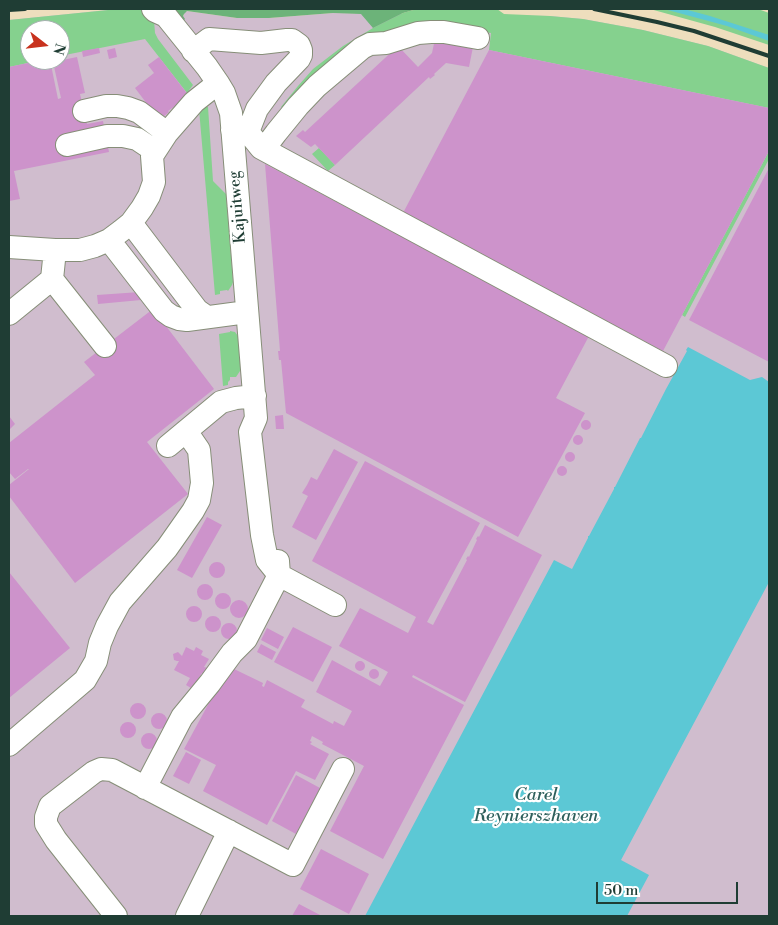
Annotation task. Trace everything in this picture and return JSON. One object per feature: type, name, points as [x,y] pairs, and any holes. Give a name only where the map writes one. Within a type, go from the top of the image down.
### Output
[{"type":"street","name":"Kajuitweg","points":[[162,11],[218,83],[240,131],[247,312],[256,418],[265,431],[279,575]]},
{"type":"street","points":[[264,150],[298,106],[362,48],[370,44],[386,43],[418,33],[444,32],[478,38]]},
{"type":"street","points":[[193,51],[209,39],[261,43],[287,40],[296,42],[299,45],[301,55],[299,59],[276,83],[240,131],[264,150],[666,366]]},
{"type":"street","points":[[9,247],[80,250],[95,246],[120,232],[142,208],[149,196],[154,182],[152,156],[161,142],[194,102],[218,83]]},
{"type":"street","points":[[84,111],[106,106],[117,106],[139,112],[161,142]]},
{"type":"street","points":[[67,145],[106,136],[124,136],[161,142]]},
{"type":"street","points":[[120,232],[164,311],[171,316],[179,319],[201,318],[247,312]]},
{"type":"street","points":[[55,250],[52,279],[105,346]]},
{"type":"street","points":[[9,314],[52,279]]},
{"type":"street","points":[[168,446],[221,402],[255,396]]},
{"type":"street","points":[[9,745],[85,680],[96,661],[106,626],[120,602],[167,548],[194,511],[202,483],[199,450],[186,431]]},
{"type":"street","points":[[145,788],[182,717],[232,653],[246,639],[279,575],[335,605]]},
{"type":"street","points":[[116,916],[56,840],[46,824],[46,817],[50,806],[94,772],[101,768],[112,770],[293,865],[342,770]]},
{"type":"street","points":[[187,916],[229,831]]},
{"type":"shaded area","points":[[118,9],[175,9],[179,15],[183,16],[187,11],[237,18],[269,18],[333,13],[550,16],[583,19],[643,30],[708,46],[769,68],[769,916],[9,916],[9,20]]},
{"type":"green space","points":[[118,9],[146,9],[154,20],[155,33],[158,39],[193,85],[187,93],[145,39],[70,54],[70,20],[20,20],[20,65],[9,67],[9,20]]},
{"type":"green space","points":[[175,9],[417,9],[403,13],[373,28],[361,14],[333,13],[269,18],[237,18],[187,11],[183,16],[185,19],[183,21]]},
{"type":"green space","points":[[417,9],[497,9],[504,14],[583,19],[643,30],[708,46],[769,68],[769,108],[489,50],[491,33],[470,30],[411,28],[288,112],[281,107],[313,69],[343,46],[403,13]]},
{"type":"green space","points":[[650,9],[758,9],[769,13],[769,45],[715,27]]},
{"type":"green space","points":[[208,107],[213,181],[226,194],[233,282],[228,291],[220,291],[220,294],[215,295],[199,109]]},
{"type":"green space","points":[[319,148],[335,165],[328,171],[312,154]]},
{"type":"green space","points":[[769,151],[769,159],[685,317],[682,315]]},
{"type":"green space","points":[[230,331],[235,332],[238,336],[241,367],[236,377],[230,377],[228,385],[223,386],[219,334]]},
{"type":"water","points":[[664,9],[684,9],[710,16],[769,35],[769,41],[727,26]]},
{"type":"water","name":"Carel Reynierszhaven","points":[[688,347],[750,380],[762,377],[769,382],[769,582],[621,860],[649,875],[627,916],[365,916],[554,560],[572,569]]},
{"type":"building","points":[[435,39],[473,47],[469,67],[446,63],[335,165],[315,144],[311,147],[296,136],[303,130],[305,132],[398,46],[418,67],[432,53]]},
{"type":"building","points":[[99,48],[100,53],[83,57],[82,51]]},
{"type":"building","points":[[115,48],[117,57],[109,59],[107,50]]},
{"type":"building","points":[[489,50],[769,108],[769,151],[663,351],[403,213]]},
{"type":"building","points":[[77,57],[85,93],[80,94],[87,124],[103,121],[109,152],[14,171],[20,199],[9,201],[9,67],[20,65],[20,70],[52,70],[58,99],[61,98],[55,70],[70,70],[70,58]]},
{"type":"building","points":[[159,57],[189,96],[168,111],[162,118],[154,113],[135,88],[154,73],[148,65]]},
{"type":"building","points":[[265,164],[589,336],[556,398],[585,413],[518,537],[286,413],[281,360],[279,360],[278,351],[280,351]]},
{"type":"building","points":[[769,168],[769,362],[689,320]]},
{"type":"building","points":[[140,292],[141,300],[98,304],[97,295]]},
{"type":"building","points":[[153,309],[214,389],[147,442],[188,494],[75,583],[9,496],[9,485],[29,469],[15,479],[9,472],[9,443],[95,375],[84,362]]},
{"type":"building","points":[[283,415],[284,429],[276,429],[275,416]]},
{"type":"building","points":[[9,416],[15,424],[9,430]]},
{"type":"building","points":[[584,420],[588,420],[591,425],[590,429],[584,430],[581,427],[581,423]]},
{"type":"building","points":[[576,435],[580,435],[583,440],[582,444],[576,445],[573,442],[573,438]]},
{"type":"building","points":[[334,449],[358,462],[316,540],[292,527],[308,496],[302,493],[311,477],[317,480]]},
{"type":"building","points":[[568,452],[572,452],[575,457],[574,461],[568,462],[565,459],[565,455]]},
{"type":"building","points":[[365,461],[480,523],[427,622],[433,625],[466,559],[469,557],[476,539],[485,525],[542,555],[465,702],[413,675],[412,677],[464,705],[383,859],[330,831],[364,766],[322,744],[323,742],[312,736],[310,741],[312,742],[310,744],[329,754],[315,780],[296,771],[267,825],[203,791],[216,765],[184,749],[223,677],[234,669],[263,683],[262,686],[264,687],[267,680],[305,700],[301,707],[333,724],[334,721],[344,726],[352,711],[316,692],[332,660],[380,686],[388,672],[339,646],[360,608],[408,633],[416,617],[312,561]]},
{"type":"building","points":[[560,466],[564,466],[567,471],[566,475],[560,476],[557,473],[557,469]]},
{"type":"building","points":[[207,517],[222,525],[192,578],[177,570]]},
{"type":"building","points":[[214,562],[220,562],[225,567],[223,576],[214,578],[209,573],[209,567]]},
{"type":"building","points":[[9,572],[70,648],[9,698]]},
{"type":"building","points":[[202,584],[208,584],[213,589],[211,598],[202,600],[197,595],[197,589]]},
{"type":"building","points":[[220,593],[226,593],[231,598],[229,607],[220,609],[215,604],[215,598]]},
{"type":"building","points":[[239,600],[245,603],[248,609],[245,615],[239,618],[233,615],[230,609],[233,603]]},
{"type":"building","points":[[191,606],[197,606],[202,611],[200,620],[191,622],[186,617],[186,611]]},
{"type":"building","points":[[210,616],[216,616],[221,621],[219,630],[210,632],[205,627],[205,621]]},
{"type":"building","points":[[226,623],[232,623],[237,628],[235,637],[226,639],[221,634],[221,628]]},
{"type":"building","points":[[293,627],[332,647],[313,682],[274,662]]},
{"type":"building","points":[[267,628],[284,637],[278,649],[261,640]]},
{"type":"building","points":[[261,644],[276,652],[272,660],[257,652]]},
{"type":"building","points":[[186,647],[194,651],[196,647],[203,651],[201,655],[209,659],[204,667],[208,668],[198,679],[201,681],[196,691],[186,685],[190,678],[174,670],[179,661],[174,660],[173,654],[178,652],[182,656]]},
{"type":"building","points":[[358,661],[362,661],[365,666],[364,670],[358,671],[355,668],[355,664]]},
{"type":"building","points":[[372,669],[376,669],[379,674],[378,678],[372,679],[369,676],[369,672]]},
{"type":"building","points":[[135,703],[141,703],[146,708],[144,717],[135,719],[130,714],[130,708]]},
{"type":"building","points":[[156,713],[162,713],[167,718],[165,727],[156,729],[151,724],[151,718]]},
{"type":"building","points":[[125,722],[131,722],[136,727],[134,736],[125,738],[120,733],[120,727]]},
{"type":"building","points":[[146,733],[152,733],[157,738],[155,747],[146,749],[141,744],[141,738]]},
{"type":"building","points":[[186,752],[201,760],[189,784],[173,776]]},
{"type":"building","points":[[296,775],[320,788],[296,834],[272,821]]},
{"type":"building","points":[[321,849],[369,874],[349,914],[300,889]]},
{"type":"building","points":[[299,904],[322,916],[292,916]]},
{"type":"railway","points":[[9,10],[25,9]]},
{"type":"railway","points":[[594,9],[694,31],[769,56]]}]
